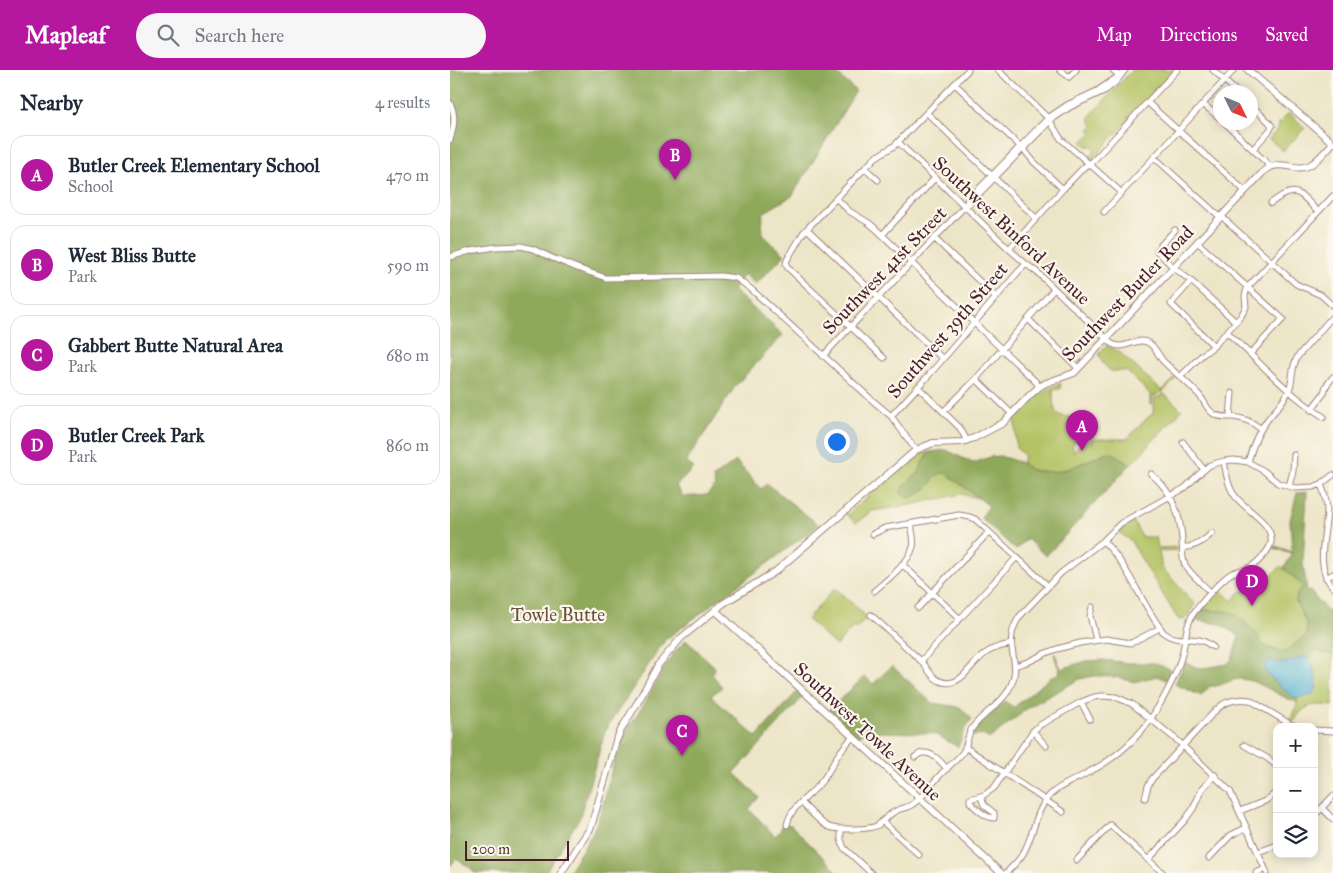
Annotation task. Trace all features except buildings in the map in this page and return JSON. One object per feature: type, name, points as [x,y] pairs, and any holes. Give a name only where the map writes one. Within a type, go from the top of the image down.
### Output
[{"type":"main road","points":[[1248,70],[1333,143],[1308,166],[1298,168],[1280,164],[1271,166]]},
{"type":"main road","name":"Southwest Butler Road","points":[[560,873],[591,827],[619,735],[658,666],[681,638],[729,600],[776,571],[916,450],[933,443],[967,441],[998,426],[1039,387],[1070,375],[1265,170],[1271,166]]},
{"type":"main road","name":"Southwest Towle Avenue","points":[[716,610],[1001,873]]},
{"type":"street","points":[[884,358],[788,268],[786,264],[787,259],[807,229],[864,168],[876,157],[894,146],[968,70]]},
{"type":"street","points":[[998,70],[1049,119],[1061,139],[1121,192]]},
{"type":"street","points":[[1060,70],[1069,77],[1076,70]]},
{"type":"street","points":[[1113,70],[1120,76]]},
{"type":"street","name":"Southwest 41st Street","points":[[823,356],[1049,119],[1106,90],[1116,82],[1125,70]]},
{"type":"street","points":[[1009,249],[1063,189],[1093,161],[1177,70]]},
{"type":"street","points":[[1212,70],[1229,85]]},
{"type":"street","points":[[1104,212],[1234,70]]},
{"type":"street","points":[[954,84],[1063,189]]},
{"type":"street","points":[[1147,102],[1245,191]]},
{"type":"street","points":[[450,103],[454,112],[454,126],[450,140]]},
{"type":"street","points":[[1203,104],[1213,113]]},
{"type":"street","points":[[1253,149],[1272,126],[1258,112]]},
{"type":"street","points":[[927,113],[1036,218]]},
{"type":"street","points":[[1233,130],[1271,166]]},
{"type":"street","name":"Southwest Binford Avenue","points":[[898,142],[1106,339]]},
{"type":"street","points":[[1154,157],[1296,284],[1321,295],[1333,306]]},
{"type":"street","points":[[864,168],[878,180]]},
{"type":"street","points":[[882,235],[936,178]]},
{"type":"street","points":[[1271,203],[1286,192],[1292,191],[1304,197],[1318,212]]},
{"type":"street","points":[[1180,377],[1214,346],[1236,322],[1245,311],[1245,296],[1248,288],[1333,196]]},
{"type":"street","points":[[836,198],[849,211],[869,223],[882,235],[1036,382],[1039,387]]},
{"type":"street","points":[[807,229],[943,359]]},
{"type":"street","points":[[1174,230],[1157,251],[1236,322]]},
{"type":"street","points":[[935,239],[996,297]]},
{"type":"street","points":[[1197,242],[1283,319],[1250,354]]},
{"type":"street","points":[[450,257],[470,251],[521,246],[606,278],[655,276],[733,277],[751,288],[823,356],[891,416],[916,450]]},
{"type":"street","name":"Southwest 39th Street","points":[[891,416],[1026,264]]},
{"type":"street","points":[[1192,281],[1171,304],[1214,346]]},
{"type":"street","points":[[944,411],[976,379],[1054,289]]},
{"type":"street","points":[[1248,462],[1261,428],[1289,391],[1293,366],[1298,356],[1333,316]]},
{"type":"street","points":[[1028,319],[1078,368]]},
{"type":"street","points":[[1227,332],[1289,391],[1311,410],[1324,418]]},
{"type":"street","points":[[1106,339],[1117,347],[1140,341],[1147,342],[1201,396],[1215,415],[1238,418],[1252,422],[1261,428]]},
{"type":"street","points":[[1311,410],[1333,377]]},
{"type":"street","points":[[976,379],[1012,414]]},
{"type":"street","points":[[918,387],[960,428],[967,441]]},
{"type":"street","points":[[1230,417],[1232,393]]},
{"type":"street","points":[[1183,442],[1204,470]]},
{"type":"street","points":[[1289,486],[1293,471],[1294,455]]},
{"type":"street","points":[[1006,873],[1025,850],[1041,810],[1051,794],[1116,755],[1140,732],[1151,718],[1163,699],[1181,658],[1188,624],[1192,615],[1230,574],[1252,566],[1268,550],[1271,540],[1269,531],[1233,494],[1224,461]]},
{"type":"street","points":[[800,802],[826,825],[841,829],[872,828],[895,812],[912,805],[958,758],[966,747],[968,735],[972,728],[1009,690],[1015,675],[1011,639],[1015,623],[1024,612],[1061,572],[1126,520],[1184,488],[1210,466],[1224,461],[1248,462],[1264,471],[1278,483],[1295,488],[1308,488],[1321,484],[1333,475]]},
{"type":"street","points":[[1151,474],[1163,485],[1178,514],[1181,524],[1182,555],[1186,565],[1211,593]]},
{"type":"street","points":[[1321,484],[1326,499],[1322,563],[1326,578],[1333,587]]},
{"type":"street","points":[[873,534],[884,528],[959,515],[975,519],[1048,586]]},
{"type":"street","points":[[1326,523],[1333,524]]},
{"type":"street","points":[[874,591],[886,582],[911,553],[914,541],[911,524]]},
{"type":"street","points":[[918,608],[989,532]]},
{"type":"street","points":[[1182,548],[1200,543],[1212,533]]},
{"type":"street","points":[[1102,541],[1121,561],[1160,628],[1168,636],[1177,639],[1204,641],[1213,647]]},
{"type":"street","points":[[921,662],[1017,557]]},
{"type":"street","points":[[902,564],[960,618]]},
{"type":"street","points":[[1326,578],[1333,574]]},
{"type":"street","points":[[1092,607],[1090,616],[1096,640]]},
{"type":"street","points":[[870,615],[921,662],[935,678],[944,683],[955,682],[962,678],[990,649],[1011,644]]},
{"type":"street","points":[[1015,666],[1057,649],[1096,640],[1110,639],[1131,643],[1160,628]]},
{"type":"street","points":[[980,796],[984,804],[994,813],[994,818],[989,818],[970,802],[970,799],[994,788],[1033,731],[1040,725],[1081,702],[1098,696],[1116,697],[1132,704],[1151,718],[1184,746],[1230,791],[1266,871],[1256,873]]},
{"type":"street","points":[[1145,798],[1152,779],[1216,710],[1227,702],[1247,700],[1288,723]]},
{"type":"street","points":[[1081,702],[1090,719]]},
{"type":"street","points":[[1318,730],[1333,731]]},
{"type":"street","points":[[1033,731],[1046,746]]},
{"type":"street","points":[[787,825],[790,816],[800,802],[821,783],[840,752],[853,737]]},
{"type":"street","points":[[1244,745],[1273,763]]},
{"type":"street","points":[[966,747],[1063,812]]},
{"type":"street","points":[[915,757],[923,753],[931,755],[939,760],[947,769]]},
{"type":"street","points":[[1148,860],[1186,820],[1202,789],[1215,775]]},
{"type":"street","points":[[1240,811],[1265,801],[1273,795]]},
{"type":"street","points":[[1317,813],[1333,796]]},
{"type":"street","points":[[1322,808],[1333,819]]},
{"type":"street","points":[[882,820],[919,855]]},
{"type":"street","points":[[1077,860],[1110,825],[1163,873]]},
{"type":"street","points":[[1210,858],[1234,833],[1246,828]]},
{"type":"street","points":[[841,829],[841,840],[844,848],[871,873]]},
{"type":"street","points":[[1258,852],[1273,846]]},
{"type":"green space","name":"Towle Butte","points":[[450,70],[833,70],[856,91],[792,196],[763,213],[762,234],[785,255],[755,285],[745,274],[733,290],[783,335],[736,385],[686,462],[694,468],[676,486],[683,497],[707,495],[715,486],[713,478],[736,461],[761,489],[767,484],[819,525],[665,640],[606,729],[579,819],[545,873],[474,873],[470,867],[456,859],[450,866]]},
{"type":"green space","points":[[1132,70],[1174,70],[1092,160],[1089,157],[1095,150],[1090,145],[1088,147],[1082,142],[1092,132],[1089,130],[1093,125],[1090,121],[1090,116]]},
{"type":"green space","points":[[1289,113],[1305,128],[1283,151],[1269,139],[1278,129],[1279,123]]},
{"type":"green space","points":[[1106,346],[1118,351],[1162,391],[1153,396],[1152,405],[1150,405],[1150,394],[1126,371],[1110,371],[1102,362],[1099,353]]},
{"type":"green space","points":[[1175,378],[1176,379],[1163,392]]},
{"type":"green space","points":[[1061,383],[1060,389],[1053,390],[1054,406],[1060,415],[1072,418],[1072,423],[1067,424],[1068,431],[1074,431],[1074,428],[1077,428],[1077,431],[1085,431],[1086,428],[1089,428],[1089,431],[1092,431],[1092,442],[1073,442],[1073,452],[1080,444],[1093,444],[1094,439],[1128,438],[1153,413],[1155,398],[1160,397],[1163,393],[1182,410],[1130,465],[1108,452],[1068,469],[1052,472],[1031,470],[1022,463],[1024,455],[1016,448],[1015,419],[1041,394]]},
{"type":"green space","points":[[946,450],[973,463],[990,457],[1000,456],[1022,463],[1031,470],[1052,472],[1068,469],[1108,452],[1117,455],[1130,465],[1046,556],[1027,539],[1016,550],[981,518],[989,506],[946,473],[937,475],[928,487],[910,498],[901,493],[902,489],[919,473],[922,464],[930,452]]},
{"type":"green space","points":[[930,452],[922,464],[919,473],[912,478],[930,485],[938,475],[946,473],[981,499],[962,494],[872,511],[856,523],[847,515],[898,470],[903,469],[921,454]]},
{"type":"green space","points":[[1307,492],[1303,563],[1307,590],[1333,616],[1333,654],[1323,653],[1315,649],[1310,660],[1305,656],[1283,663],[1269,660],[1265,672],[1284,690],[1297,698],[1297,702],[1258,684],[1240,679],[1217,686],[1210,686],[1201,696],[1175,684],[1185,662],[1198,668],[1227,664],[1232,659],[1239,636],[1220,624],[1195,620],[1202,610],[1226,611],[1237,615],[1258,635],[1265,646],[1277,650],[1286,652],[1307,634],[1306,622],[1296,603],[1297,593],[1303,586],[1284,568],[1292,554],[1274,548],[1275,546],[1292,552],[1290,520],[1297,493]]},
{"type":"green space","points":[[1133,521],[1142,537],[1156,537],[1158,548],[1177,547],[1178,550],[1159,551],[1162,568],[1195,604],[1184,620],[1178,619],[1130,540],[1118,532]]},
{"type":"green space","points":[[1281,566],[1303,586],[1296,602],[1306,622],[1307,634],[1286,652],[1265,646],[1237,615],[1226,611],[1202,610],[1220,590],[1232,601],[1240,592],[1262,584]]},
{"type":"green space","points":[[835,588],[867,617],[856,629],[853,627],[836,646],[807,619]]},
{"type":"green space","points":[[686,640],[715,667],[712,674],[722,687],[711,696],[756,737],[797,692],[803,697],[734,773],[759,797],[749,809],[775,836],[783,824],[791,825],[839,873],[567,873],[593,832],[622,740],[670,659]]},
{"type":"green space","points":[[1315,648],[1323,653],[1333,654],[1333,706],[1310,706],[1302,711],[1294,722],[1290,720],[1297,704],[1297,698],[1284,690],[1265,672],[1283,663],[1305,656]]},
{"type":"green space","points":[[1054,654],[1061,669],[1086,661],[1103,660],[1155,663],[1171,670],[1166,680],[1157,676],[1134,682],[1107,676],[1093,676],[1080,679],[1029,707],[989,739],[983,735],[972,736],[977,727],[1005,701],[1013,708],[1051,677],[1060,673]]},
{"type":"green space","points":[[892,666],[932,703],[960,707],[972,719],[966,727],[958,747],[933,733],[864,732],[857,737],[829,710],[865,676],[873,684]]},
{"type":"water","points":[[1305,656],[1312,662],[1317,682],[1316,691],[1312,695],[1297,698],[1290,695],[1265,672],[1265,666],[1269,660],[1283,663]]},
{"type":"place","name":"West Bliss Butte","points":[[675,180]]},
{"type":"place","name":"Butler Creek Elementary School","points":[[1082,451]]},
{"type":"place","name":"Butler Creek Park","points":[[1252,606]]},
{"type":"place","name":"Gabbert Butte Natural Area","points":[[682,756]]}]
